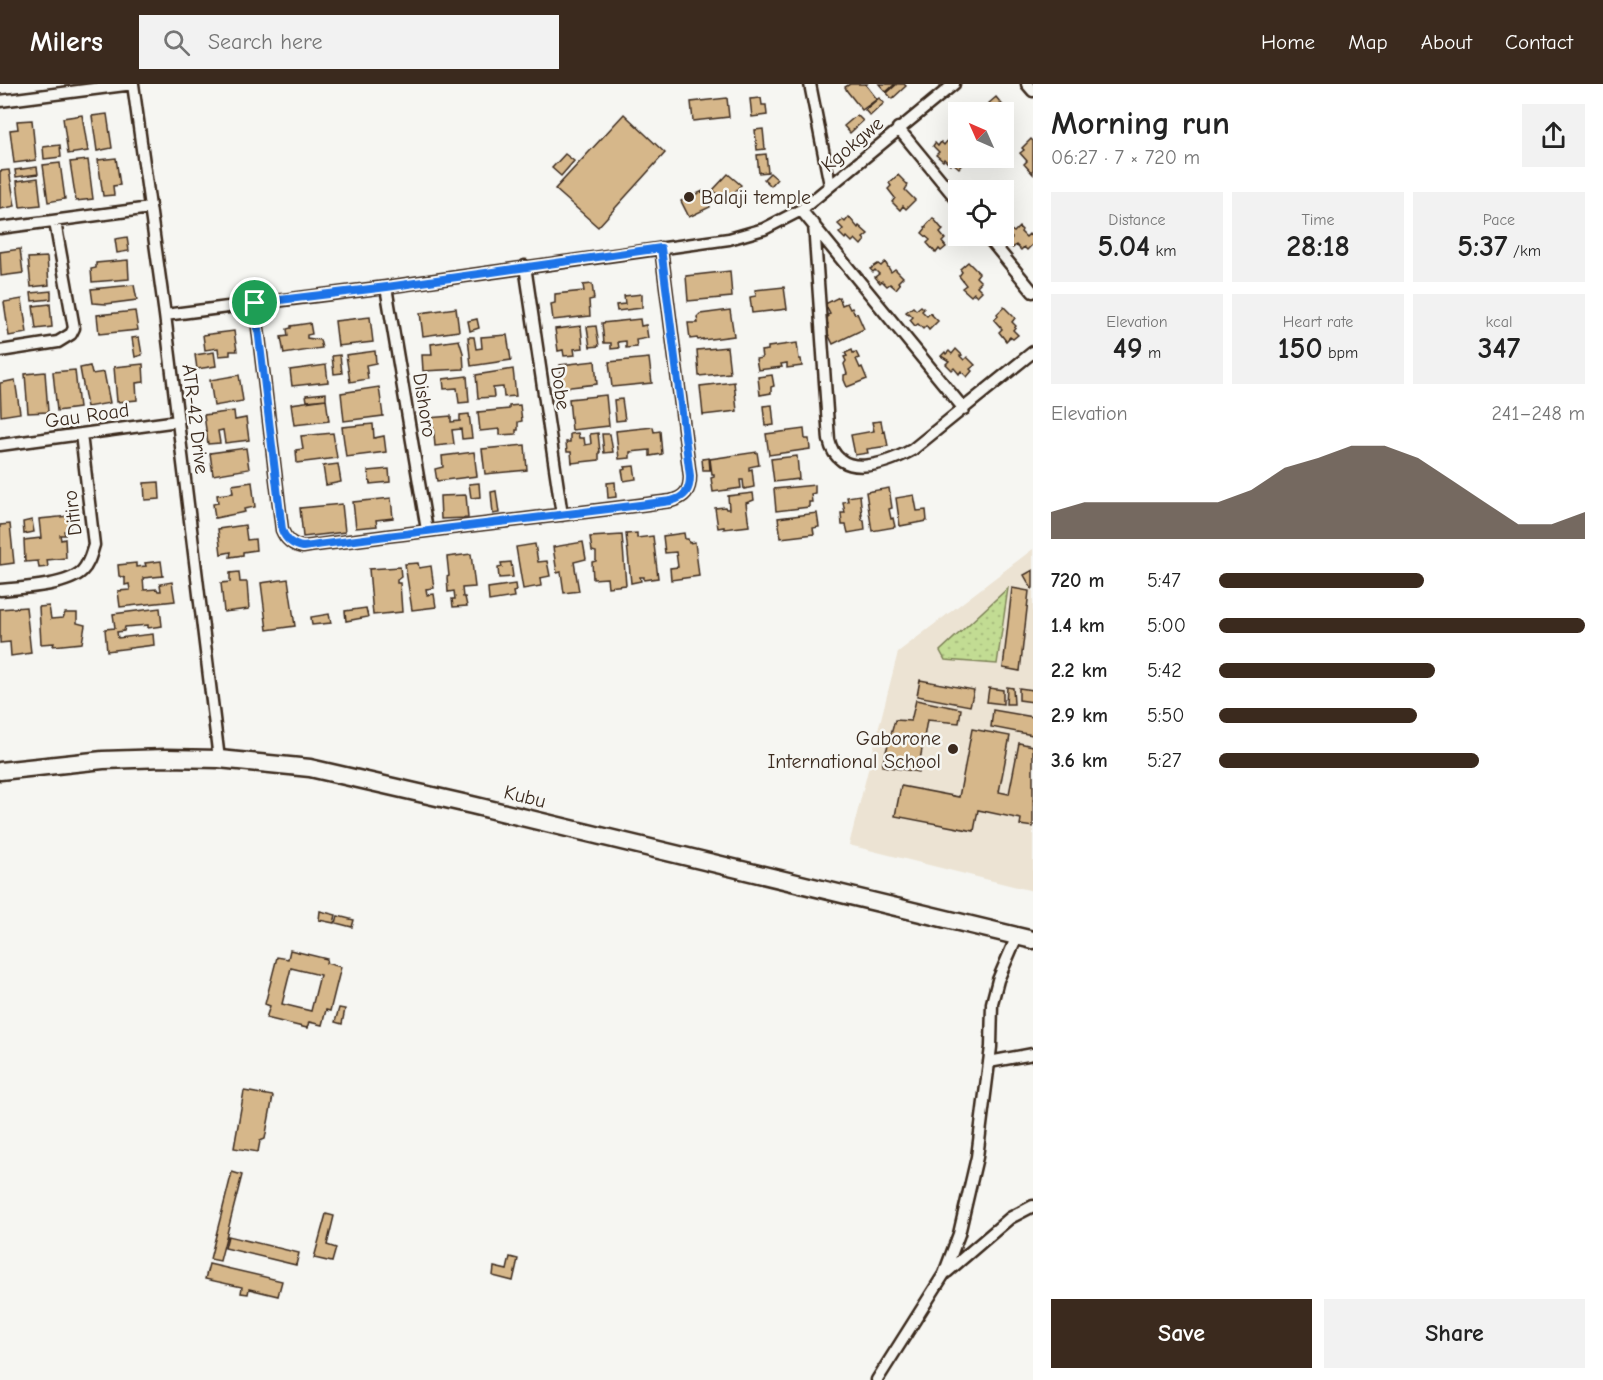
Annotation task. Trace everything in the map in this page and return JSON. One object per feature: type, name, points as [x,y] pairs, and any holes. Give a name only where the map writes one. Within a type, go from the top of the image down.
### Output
[{"type":"main road","name":"Kubu","points":[[0,771],[103,760],[166,758],[219,759],[301,766],[1025,938]]},
{"type":"street","points":[[0,101],[51,89],[133,84]]},
{"type":"street","name":"ATR-42 Drive","points":[[133,84],[165,315],[219,759]]},
{"type":"street","name":"Kgokgwe","points":[[165,315],[387,287],[661,248],[729,238],[764,229],[801,210],[954,84]]},
{"type":"street","points":[[1027,84],[1033,91]]},
{"type":"street","points":[[813,85],[830,185]]},
{"type":"street","points":[[898,129],[948,189]]},
{"type":"street","points":[[0,228],[150,208]]},
{"type":"street","points":[[801,210],[964,409]]},
{"type":"street","points":[[0,351],[58,342],[71,334],[74,328],[55,222]]},
{"type":"street","points":[[814,224],[830,440],[832,451],[840,461],[856,467],[898,458],[912,450],[1033,352]]},
{"type":"street","points":[[995,246],[1033,292]]},
{"type":"street","points":[[255,303],[282,530],[294,545],[303,547],[671,501],[687,493],[690,476],[661,248]]},
{"type":"street","name":"Dobe","points":[[525,266],[562,515]]},
{"type":"street","name":"Dishoro","points":[[387,287],[427,530]]},
{"type":"street","name":"Gau Road","points":[[0,445],[178,421]]},
{"type":"street","name":"Ditiro","points":[[0,590],[53,584],[81,572],[89,561],[94,545],[81,434]]},
{"type":"street","points":[[877,1380],[944,1275],[959,1234],[977,1157],[991,1047],[992,1003],[998,980],[1025,938]]},
{"type":"street","points":[[989,1062],[1033,1054]]},
{"type":"street","points":[[944,1275],[1010,1218],[1033,1206]]},
{"type":"shaded area","name":"Gaborone International School","points":[[1033,549],[1033,891],[849,845],[898,652]]},
{"type":"green space","points":[[1008,588],[997,664],[945,660],[940,651]]},
{"type":"building","points":[[850,84],[867,84],[877,99],[862,110],[845,87]]},
{"type":"building","points":[[879,84],[895,84],[886,92]]},
{"type":"building","points":[[897,84],[906,86],[892,99],[887,93]]},
{"type":"building","points":[[996,97],[1000,102],[990,102]]},
{"type":"building","points":[[727,98],[729,117],[693,121],[691,102]]},
{"type":"building","points":[[761,98],[762,105],[766,105],[767,115],[752,117],[750,99]]},
{"type":"building","points":[[879,98],[884,103],[870,116],[865,110]]},
{"type":"building","points":[[107,114],[112,148],[97,151],[92,116]]},
{"type":"building","points":[[624,114],[665,153],[598,227],[555,189]]},
{"type":"building","points":[[82,115],[88,151],[68,154],[63,118]]},
{"type":"building","points":[[857,115],[863,121],[850,133],[844,126]]},
{"type":"building","points":[[32,120],[36,160],[14,163],[10,130],[18,129],[17,121]]},
{"type":"building","points":[[763,129],[765,149],[757,150],[755,130]]},
{"type":"building","points":[[1031,139],[1033,141],[1033,174],[1024,164],[1027,161],[1020,153]]},
{"type":"building","points":[[948,140],[948,163],[936,155],[939,152],[933,146],[935,143],[938,146],[941,142],[944,145]]},
{"type":"building","points":[[60,145],[61,157],[44,159],[43,147]]},
{"type":"building","points":[[565,154],[574,161],[561,176],[552,168]]},
{"type":"building","points":[[766,154],[768,172],[759,173],[757,155]]},
{"type":"building","points":[[116,158],[120,185],[113,186],[114,195],[103,196],[98,160]]},
{"type":"building","points":[[88,160],[93,199],[76,201],[70,162]]},
{"type":"building","points":[[60,163],[65,199],[48,202],[43,165]]},
{"type":"building","points":[[37,167],[38,174],[16,177],[15,170]]},
{"type":"building","points":[[9,170],[15,206],[0,209],[0,171]]},
{"type":"building","points":[[770,173],[777,179],[771,186],[764,179]]},
{"type":"building","points":[[728,174],[741,185],[726,202],[713,190]]},
{"type":"building","points":[[898,175],[908,185],[905,190],[915,200],[906,209],[903,206],[900,210],[892,202],[895,198],[888,189],[891,186],[889,183]]},
{"type":"building","points":[[38,178],[41,205],[20,207],[17,181]]},
{"type":"building","points":[[703,191],[710,207],[689,217],[681,201]]},
{"type":"building","points":[[849,217],[858,228],[859,226],[868,234],[863,238],[865,240],[861,245],[855,239],[852,242],[847,237],[845,239],[839,233],[843,229],[838,224],[843,220],[845,222]]},
{"type":"building","points":[[933,218],[943,230],[940,233],[945,239],[942,242],[946,247],[941,251],[939,249],[936,253],[927,243],[930,240],[922,233]]},
{"type":"building","points":[[1019,227],[1026,237],[1029,234],[1033,238],[1033,244],[1027,250],[1024,247],[1021,250],[1016,245],[1013,248],[1014,232]]},
{"type":"building","points":[[127,237],[129,251],[117,253],[115,239]]},
{"type":"building","points":[[20,249],[23,273],[1,276],[0,252]]},
{"type":"building","points":[[47,257],[49,285],[31,287],[28,258]]},
{"type":"building","points":[[128,260],[129,279],[92,282],[91,269],[96,268],[96,263]]},
{"type":"building","points":[[885,262],[891,272],[895,269],[903,277],[896,289],[890,284],[887,286],[882,281],[880,283],[875,277],[879,274],[870,269],[878,264],[881,266]]},
{"type":"building","points":[[968,262],[979,273],[976,277],[981,282],[977,286],[982,291],[977,296],[974,293],[971,296],[962,288],[966,285],[959,276],[962,272],[960,269]]},
{"type":"building","points":[[730,271],[732,297],[688,301],[686,276]]},
{"type":"building","points":[[592,284],[594,299],[589,300],[590,316],[553,320],[551,304],[555,303],[555,294],[584,291],[583,285]]},
{"type":"building","points":[[134,285],[137,300],[106,304],[93,303],[91,289]]},
{"type":"building","points":[[784,287],[787,309],[752,313],[750,297],[756,296],[755,290]]},
{"type":"building","points":[[51,291],[51,299],[32,301],[31,293]]},
{"type":"building","points":[[642,294],[642,308],[617,311],[616,305],[625,304],[624,296]]},
{"type":"building","points":[[839,297],[842,305],[847,303],[855,314],[857,313],[864,329],[833,344],[825,328],[828,324],[825,319],[830,314],[825,304]]},
{"type":"building","points":[[22,299],[27,333],[9,336],[4,302]]},
{"type":"building","points":[[50,304],[52,327],[36,329],[33,306]]},
{"type":"building","points":[[921,306],[927,316],[930,313],[938,321],[929,330],[926,326],[923,329],[918,324],[915,326],[910,320],[913,317],[906,312],[913,307],[916,310]]},
{"type":"building","points":[[1004,307],[1015,318],[1012,322],[1016,326],[1013,330],[1018,335],[1006,341],[999,332],[1002,329],[994,320]]},
{"type":"building","points":[[456,308],[459,331],[423,336],[420,313]]},
{"type":"building","points":[[730,310],[734,336],[703,340],[690,339],[688,323],[698,323],[697,317],[700,314]]},
{"type":"building","points":[[135,311],[138,330],[99,334],[97,315]]},
{"type":"building","points":[[370,317],[373,342],[338,346],[335,321]]},
{"type":"building","points":[[477,319],[479,328],[470,331],[468,321]]},
{"type":"building","points":[[640,319],[641,326],[646,325],[648,338],[636,340],[637,347],[626,348],[626,341],[618,342],[619,348],[611,349],[611,343],[604,343],[602,323]]},
{"type":"building","points":[[310,323],[312,334],[307,335],[307,338],[320,340],[322,348],[284,354],[281,337],[288,336],[287,329],[291,326]]},
{"type":"building","points":[[581,326],[583,348],[574,349],[575,355],[564,356],[563,350],[558,351],[555,329]]},
{"type":"building","points":[[596,326],[599,346],[590,347],[587,327]]},
{"type":"building","points":[[234,331],[237,351],[230,351],[230,355],[219,356],[218,348],[205,350],[203,335]]},
{"type":"building","points":[[507,335],[511,360],[471,366],[468,337],[474,337],[476,349],[482,348],[481,337]]},
{"type":"building","points":[[139,337],[142,355],[135,357],[132,338]]},
{"type":"building","points":[[459,340],[464,369],[423,371],[422,355],[432,355],[431,344]]},
{"type":"building","points":[[797,343],[802,366],[787,368],[787,363],[781,364],[782,367],[758,370],[756,359],[762,358],[761,351],[768,350],[768,347]]},
{"type":"building","points":[[727,347],[730,373],[699,376],[697,350]]},
{"type":"building","points":[[956,349],[964,360],[967,357],[975,365],[970,369],[972,371],[967,377],[961,371],[959,374],[954,368],[952,370],[946,364],[949,361],[941,356],[949,351],[952,354]]},
{"type":"building","points":[[852,350],[853,353],[856,352],[859,358],[856,359],[867,379],[847,387],[844,380],[844,375],[847,374],[844,357],[847,356],[845,353]]},
{"type":"building","points":[[375,351],[376,363],[366,365],[368,379],[350,382],[346,355]]},
{"type":"building","points":[[214,352],[216,366],[197,369],[195,355]]},
{"type":"building","points":[[340,355],[342,373],[334,374],[332,356]]},
{"type":"building","points":[[649,358],[652,383],[612,387],[609,362]]},
{"type":"building","points":[[595,361],[597,384],[562,388],[560,365]]},
{"type":"building","points":[[143,364],[144,382],[136,383],[137,400],[117,402],[114,367]]},
{"type":"building","points":[[326,365],[328,382],[292,386],[290,370]]},
{"type":"building","points":[[90,366],[92,374],[104,372],[110,403],[87,407],[80,368]]},
{"type":"building","points":[[513,369],[516,396],[504,397],[503,387],[493,388],[494,397],[478,398],[476,375]]},
{"type":"building","points":[[75,370],[79,408],[57,411],[53,372]]},
{"type":"building","points":[[45,372],[48,412],[28,413],[25,374]]},
{"type":"building","points":[[239,375],[243,401],[214,406],[210,380]]},
{"type":"building","points":[[772,375],[774,386],[771,387],[771,393],[760,395],[758,377]]},
{"type":"building","points":[[467,376],[469,402],[459,403],[457,388],[444,389],[443,379]]},
{"type":"building","points":[[15,380],[20,413],[1,416],[0,383]]},
{"type":"building","points":[[734,382],[737,411],[703,415],[700,386]]},
{"type":"building","points":[[379,387],[383,416],[344,421],[341,393]]},
{"type":"building","points":[[326,393],[326,399],[307,401],[306,395]]},
{"type":"building","points":[[606,395],[609,426],[572,430],[569,399]]},
{"type":"building","points":[[326,399],[329,421],[294,425],[291,404]]},
{"type":"building","points":[[622,399],[625,420],[616,421],[614,400]]},
{"type":"building","points":[[520,405],[522,421],[518,422],[516,434],[500,435],[500,429],[480,431],[478,412],[509,409],[509,406]]},
{"type":"building","points":[[772,405],[774,425],[765,426],[763,406]]},
{"type":"building","points":[[234,411],[235,420],[246,418],[249,440],[225,443],[223,430],[218,431],[220,443],[208,444],[204,415]]},
{"type":"building","points":[[469,414],[472,438],[462,439],[461,429],[452,430],[454,444],[435,446],[433,424],[428,425],[428,418],[451,416],[451,422],[460,421],[460,415]]},
{"type":"building","points":[[881,421],[888,446],[867,449],[868,453],[855,455],[851,435],[874,431],[872,422]]},
{"type":"building","points":[[373,424],[374,438],[384,436],[386,452],[346,457],[342,427]]},
{"type":"building","points":[[653,427],[654,432],[660,431],[662,454],[650,456],[650,450],[630,452],[630,458],[619,459],[616,431]]},
{"type":"building","points":[[804,429],[805,439],[809,439],[810,449],[769,455],[766,434]]},
{"type":"building","points":[[333,433],[337,458],[297,463],[296,450],[303,449],[301,436]]},
{"type":"building","points":[[578,433],[579,438],[584,438],[585,445],[591,444],[590,434],[598,433],[599,460],[572,463],[571,452],[567,452],[566,442],[570,442],[570,434]]},
{"type":"building","points":[[602,434],[610,434],[613,452],[604,453]]},
{"type":"building","points":[[525,445],[527,470],[485,474],[482,449]]},
{"type":"building","points":[[246,448],[249,469],[213,475],[210,453]]},
{"type":"building","points":[[474,452],[477,476],[437,481],[435,469],[443,467],[442,456]]},
{"type":"building","points":[[757,452],[759,465],[749,467],[749,470],[752,469],[754,487],[744,489],[743,480],[740,480],[741,488],[713,492],[711,478],[714,474],[712,474],[710,459]]},
{"type":"building","points":[[797,456],[799,479],[774,482],[771,459]]},
{"type":"building","points":[[709,458],[710,470],[703,470],[702,459]]},
{"type":"building","points":[[338,464],[341,482],[326,485],[323,466]]},
{"type":"building","points":[[634,466],[636,479],[624,481],[622,470],[626,469],[625,467]]},
{"type":"building","points":[[389,469],[390,482],[370,484],[368,471]]},
{"type":"building","points":[[159,482],[160,499],[145,500],[144,483]]},
{"type":"building","points":[[252,482],[255,507],[244,509],[245,512],[215,518],[213,504],[218,503],[217,495],[233,493],[232,485]]},
{"type":"building","points":[[615,482],[616,497],[608,498],[607,483]]},
{"type":"building","points":[[479,483],[480,497],[471,498],[469,484]]},
{"type":"building","points":[[815,485],[815,493],[811,494],[812,502],[809,502],[809,507],[776,511],[774,489]]},
{"type":"building","points":[[889,488],[892,508],[889,509],[895,527],[872,531],[866,492]]},
{"type":"building","points":[[496,491],[499,513],[493,514],[491,492]]},
{"type":"building","points":[[753,493],[754,500],[746,503],[749,526],[718,528],[715,508],[729,509],[728,496]]},
{"type":"building","points":[[466,495],[468,518],[441,519],[440,496]]},
{"type":"building","points":[[860,495],[861,515],[865,530],[848,533],[846,525],[842,525],[841,513],[845,513],[843,502],[848,501],[847,497]]},
{"type":"building","points":[[914,495],[917,511],[926,510],[927,521],[900,526],[896,498]]},
{"type":"building","points":[[391,498],[393,518],[376,520],[377,526],[356,528],[353,502]]},
{"type":"building","points":[[342,504],[345,532],[303,537],[300,508]]},
{"type":"building","points":[[817,513],[819,527],[813,528],[814,534],[781,538],[778,518]]},
{"type":"building","points":[[69,516],[70,531],[64,531],[65,535],[60,535],[61,540],[65,539],[66,558],[47,560],[48,567],[39,568],[38,561],[25,562],[24,540],[41,538],[39,519]]},
{"type":"building","points":[[32,520],[34,532],[24,534],[23,522]]},
{"type":"building","points":[[10,524],[14,563],[0,565],[0,525]]},
{"type":"building","points":[[245,525],[247,540],[255,539],[256,550],[230,557],[231,552],[221,554],[218,529]]},
{"type":"building","points":[[637,533],[637,538],[653,536],[658,578],[644,580],[644,577],[640,577],[641,581],[631,583],[626,534]]},
{"type":"building","points":[[684,533],[689,543],[695,542],[699,576],[671,580],[670,568],[678,567],[676,552],[665,553],[663,536]]},
{"type":"building","points":[[622,535],[626,585],[608,587],[607,578],[593,579],[592,562],[596,561],[596,552],[592,551],[590,537]]},
{"type":"building","points":[[583,542],[586,559],[574,562],[579,591],[564,593],[561,572],[557,573],[553,547]]},
{"type":"building","points":[[535,544],[538,562],[547,561],[550,576],[540,578],[541,586],[523,589],[516,547]]},
{"type":"building","points":[[471,554],[475,587],[462,588],[467,606],[453,607],[454,591],[448,592],[447,557]]},
{"type":"building","points":[[161,561],[163,576],[143,578],[144,590],[161,591],[160,584],[172,582],[175,601],[120,607],[118,591],[130,590],[129,584],[125,585],[125,578],[119,576],[118,565],[136,563],[136,567]]},
{"type":"building","points":[[511,562],[513,577],[499,578],[498,568],[502,567],[501,563]]},
{"type":"building","points":[[418,563],[419,568],[431,566],[434,588],[426,589],[427,595],[434,594],[436,607],[412,610],[405,564]]},
{"type":"building","points":[[400,567],[401,577],[397,583],[400,583],[402,612],[373,615],[369,569]]},
{"type":"building","points":[[1033,570],[1033,588],[1032,589],[1024,575]]},
{"type":"building","points":[[239,572],[240,582],[247,582],[249,609],[224,612],[221,583],[230,582],[230,573]]},
{"type":"building","points":[[288,579],[295,626],[267,630],[261,583]]},
{"type":"building","points":[[515,584],[514,597],[489,601],[488,588]]},
{"type":"building","points":[[1012,588],[1029,591],[1020,671],[1003,668]]},
{"type":"building","points":[[49,606],[51,619],[63,618],[65,613],[77,613],[77,623],[85,625],[82,643],[53,646],[54,643],[41,644],[39,607]]},
{"type":"building","points":[[26,607],[31,653],[11,656],[10,642],[0,643],[0,609]]},
{"type":"building","points":[[160,608],[162,626],[125,627],[124,631],[117,632],[118,638],[153,634],[154,645],[107,651],[105,629],[115,628],[113,614]]},
{"type":"building","points":[[366,608],[368,617],[346,621],[345,611]]},
{"type":"building","points":[[329,614],[331,623],[312,625],[311,617]]},
{"type":"building","points":[[920,680],[974,690],[970,706],[917,696]]},
{"type":"building","points":[[1007,687],[1013,688],[1014,704],[1006,704]]},
{"type":"building","points":[[989,688],[1003,690],[1003,704],[987,702]]},
{"type":"building","points":[[1019,688],[1033,690],[1033,702],[1019,700]]},
{"type":"building","points":[[916,700],[961,709],[959,723],[927,720],[918,772],[882,766],[895,720],[911,721]]},
{"type":"building","points":[[993,710],[1033,717],[1033,735],[991,727]]},
{"type":"building","points":[[972,729],[1010,736],[999,792],[1009,794],[1019,743],[1033,746],[1033,827],[1020,825],[1021,819],[978,810],[974,831],[895,816],[901,786],[959,797]]},
{"type":"building","points":[[320,911],[336,915],[334,923],[319,920]]},
{"type":"building","points":[[338,916],[354,920],[352,927],[336,923]]},
{"type":"building","points":[[290,950],[327,959],[326,963],[341,967],[330,1011],[326,1010],[322,1025],[309,1022],[307,1028],[266,1018],[270,1006],[265,1004],[277,957],[288,959]],"holes":[[[291,968],[320,975],[311,1011],[282,1004]]]},
{"type":"building","points":[[339,1008],[345,1009],[342,1024],[335,1022]]},
{"type":"building","points":[[244,1091],[273,1096],[265,1139],[260,1141],[258,1152],[234,1148]]},
{"type":"building","points":[[232,1172],[242,1175],[220,1261],[210,1259]]},
{"type":"building","points":[[326,1214],[334,1216],[327,1245],[336,1248],[332,1262],[314,1258]]},
{"type":"building","points":[[228,1236],[299,1253],[296,1265],[225,1248]]},
{"type":"building","points":[[510,1257],[518,1259],[513,1281],[493,1276],[494,1267],[507,1270]]},
{"type":"building","points":[[209,1264],[282,1281],[278,1296],[249,1289],[248,1294],[241,1293],[242,1287],[205,1279]]},
{"type":"place","name":"Balaji temple","points":[[689,197]]},
{"type":"place","name":"Gaborone International School","points":[[953,749]]},
{"type":"route","points":[[661,248],[690,476],[687,493],[671,501],[303,547],[294,545],[282,530],[255,303],[387,287],[661,248]]}]
